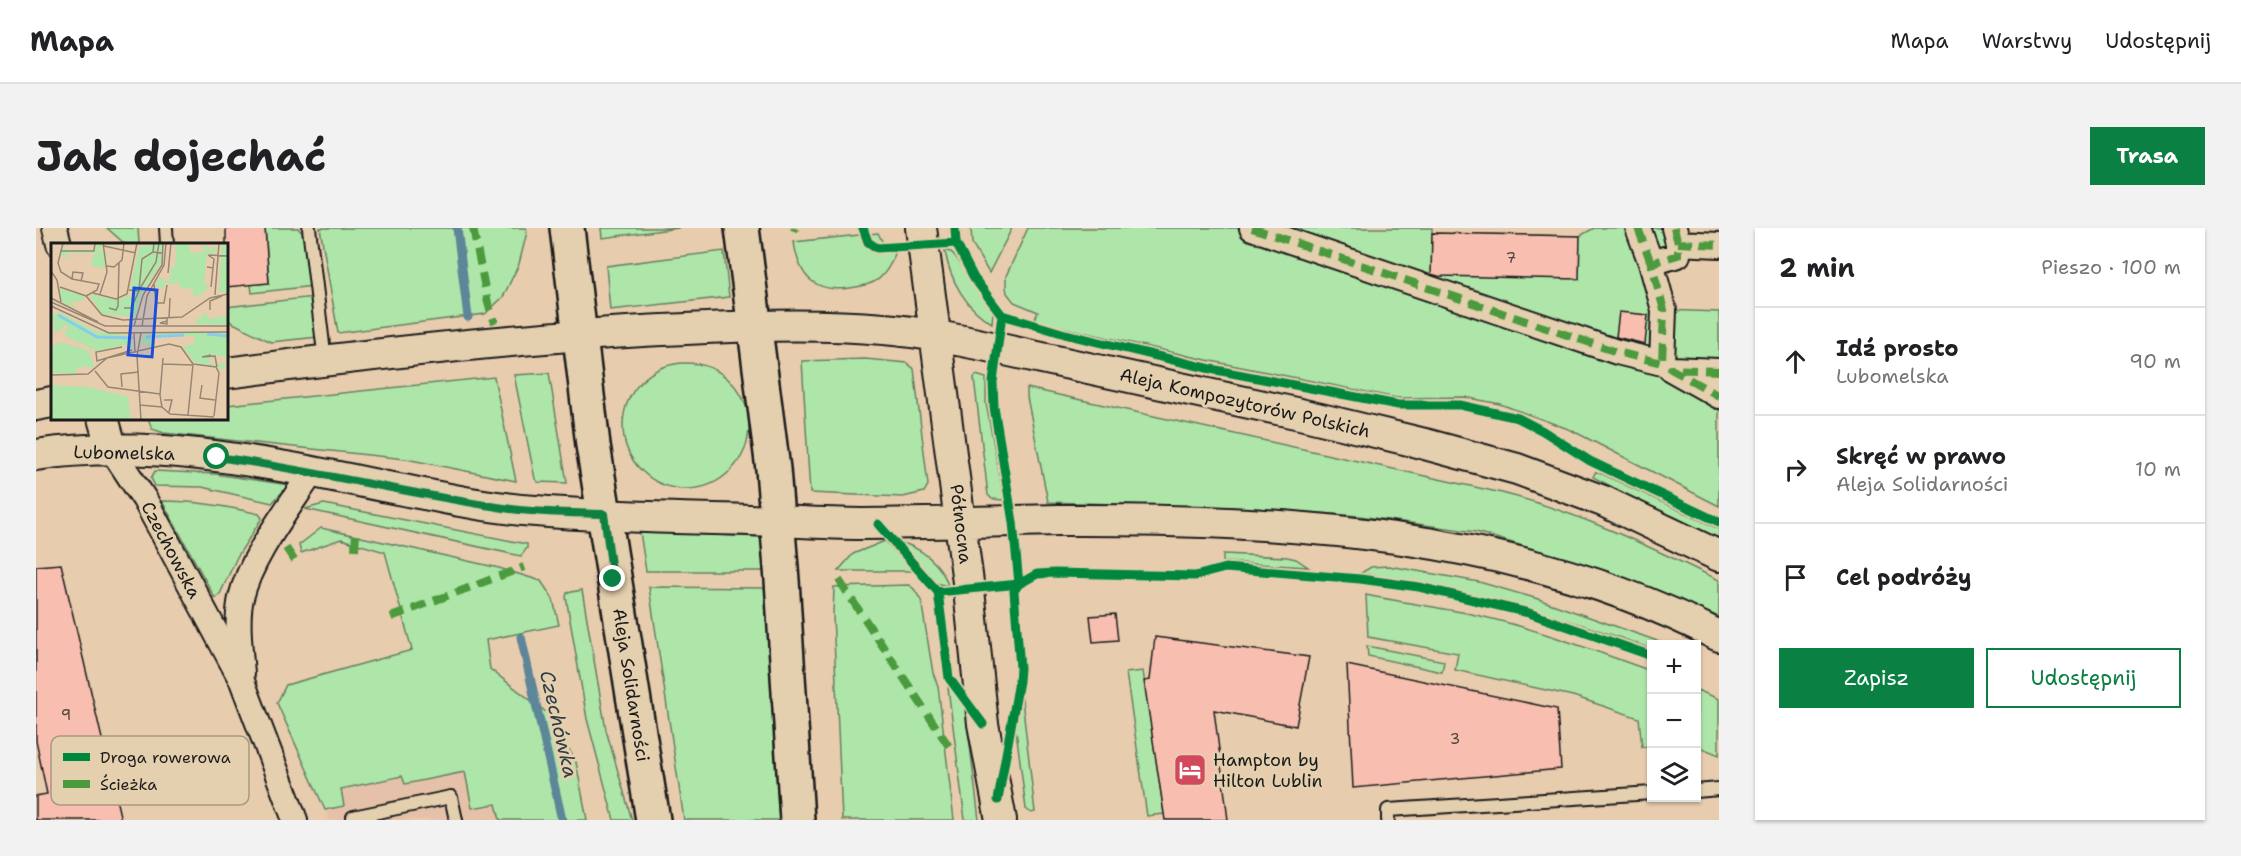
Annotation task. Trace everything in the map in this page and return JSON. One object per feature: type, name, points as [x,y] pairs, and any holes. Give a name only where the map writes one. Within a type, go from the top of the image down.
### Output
[{"type":"main road","points":[[567,228],[580,335]]},
{"type":"main road","points":[[742,228],[778,521],[797,820]]},
{"type":"main road","name":"Aleja Solidarności","points":[[580,335],[604,514],[653,820]]},
{"type":"street","points":[[55,228],[59,243]]},
{"type":"street","name":"Północna","points":[[921,228],[960,523],[982,724],[1001,820]]},
{"type":"street","points":[[1252,228],[1617,352],[1666,366],[1719,371]]},
{"type":"street","points":[[1638,228],[1651,263],[1664,310],[1666,366]]},
{"type":"street","points":[[1651,263],[1678,255],[1676,235],[1719,245]]},
{"type":"street","name":"Aleja Kompozytorów Polskich","points":[[580,335],[754,326],[833,325],[936,335],[1288,412],[1425,444],[1517,469],[1603,501],[1719,556]]},
{"type":"street","points":[[228,373],[325,360],[580,335]]},
{"type":"street","points":[[1666,366],[1719,396]]},
{"type":"street","points":[[36,405],[51,402]]},
{"type":"street","name":"Czechowska","points":[[104,420],[112,450],[144,500],[242,681],[295,820]]},
{"type":"street","name":"Lubomelska","points":[[36,455],[112,450],[217,457],[505,508],[778,521]]},
{"type":"street","name":"Czechowska","points":[[242,681],[239,645],[241,599],[251,570],[284,513],[312,472]]},
{"type":"street","points":[[778,521],[861,524],[1052,520],[1176,522],[1338,531],[1423,541],[1546,568],[1651,606],[1719,636]]},
{"type":"lane","points":[[166,228],[167,243]]},
{"type":"lane","points":[[309,228],[325,360]]},
{"type":"lane","points":[[1701,791],[1719,789]]},
{"type":"lane","points":[[1388,820],[1388,810],[1647,793]]},
{"type":"lane","points":[[353,817],[451,797],[456,820]]},
{"type":"shaded area","points":[[465,772],[472,807],[497,804],[500,820],[329,820],[325,810],[344,806],[340,789],[402,776],[405,784]]},
{"type":"green space","points":[[107,228],[138,228],[139,243],[124,243]]},
{"type":"green space","points":[[265,228],[298,228],[307,239],[313,286],[252,293],[251,285],[269,282]]},
{"type":"green space","points":[[320,228],[526,228],[527,232],[519,264],[503,297],[485,314],[338,333]]},
{"type":"green space","points":[[601,228],[679,228],[602,238]]},
{"type":"green space","points":[[971,228],[1012,228],[989,273],[972,244]]},
{"type":"green space","points":[[1028,228],[1432,228],[1432,233],[1580,236],[1594,228],[1674,228],[1678,243],[1651,264],[1664,310],[1719,312],[1719,506],[1571,430],[1500,404],[1464,397],[1397,398],[1211,361],[1034,321],[1038,312],[1014,302],[1007,293],[1006,287],[1006,276]]},
{"type":"green space","points":[[878,233],[885,247],[895,254],[883,275],[867,285],[837,289],[818,285],[804,273],[796,254],[794,242]]},
{"type":"green space","points":[[724,251],[729,297],[610,310],[606,266]]},
{"type":"green space","points":[[945,251],[955,256],[993,311],[992,323],[974,310],[961,293],[951,273]]},
{"type":"green space","points":[[314,297],[318,337],[271,342],[228,320],[228,307]]},
{"type":"green space","points":[[865,359],[907,363],[914,369],[928,485],[924,492],[903,497],[810,493],[802,361]]},
{"type":"green space","points":[[686,363],[710,368],[730,382],[744,402],[749,426],[744,450],[730,470],[710,484],[686,489],[662,484],[642,470],[628,450],[623,426],[628,402],[642,382],[662,368]]},
{"type":"green space","points":[[549,373],[567,483],[538,482],[535,479],[514,375]]},
{"type":"green space","points":[[976,375],[986,378],[986,403],[1004,500],[992,499],[988,495],[974,378]]},
{"type":"green space","points":[[494,377],[516,481],[406,459],[164,433],[152,429],[149,421],[228,420],[228,405]]},
{"type":"green space","points":[[1027,388],[1502,493],[1558,510],[1639,543],[1719,580],[1719,617],[1610,572],[1476,532],[1359,516],[1252,508],[1048,502]]},
{"type":"green space","points":[[155,471],[215,474],[289,485],[272,503],[202,487],[155,486],[151,478]]},
{"type":"green space","points":[[1596,471],[1719,529],[1719,542],[1593,477]]},
{"type":"green space","points":[[162,501],[223,506],[259,514],[262,518],[237,557],[220,594],[215,598]]},
{"type":"green space","points":[[324,504],[527,544],[527,548],[521,556],[305,509]]},
{"type":"green space","points":[[321,528],[499,568],[541,581],[553,599],[559,625],[486,640],[490,669],[550,715],[576,762],[587,820],[500,820],[496,804],[472,808],[465,772],[405,784],[402,776],[341,789],[344,806],[325,810],[277,703],[286,685],[412,650],[385,552],[341,539],[301,553],[299,545]]},
{"type":"green space","points":[[640,532],[762,537],[764,571],[646,571]]},
{"type":"green space","points":[[885,541],[913,571],[838,571],[853,554]]},
{"type":"green space","points":[[899,542],[929,557],[945,577],[948,585],[941,585],[928,576]]},
{"type":"green space","points":[[1223,554],[1287,557],[1296,559],[1308,567],[1223,562]]},
{"type":"green space","points":[[1389,566],[1479,582],[1535,598],[1655,640],[1647,640],[1647,648],[1544,613],[1436,587],[1361,573],[1371,567]]},
{"type":"green space","points":[[909,585],[921,600],[933,673],[938,686],[954,820],[842,820],[833,615],[834,587]]},
{"type":"green space","points":[[649,587],[765,588],[779,820],[684,820]]},
{"type":"green space","points":[[582,590],[606,730],[632,820],[614,820],[587,719],[566,597],[567,593]]},
{"type":"green space","points":[[1366,595],[1458,611],[1517,625],[1647,670],[1647,746],[1642,747],[1639,718],[1573,696],[1455,670],[1458,653],[1368,637]]},
{"type":"green space","points":[[1367,646],[1444,661],[1442,672],[1368,656]]},
{"type":"green space","points":[[1143,671],[1164,814],[1147,816],[1126,673]]},
{"type":"green space","points":[[947,680],[965,705],[979,820],[965,820]]},
{"type":"green space","points":[[1021,691],[1035,812],[1031,813],[1026,809],[1015,722]]},
{"type":"green space","points":[[1701,692],[1719,699],[1719,755],[1701,748]]},
{"type":"building","points":[[226,228],[265,228],[269,283],[228,287],[228,243],[226,243]]},
{"type":"building","points":[[1432,233],[1580,236],[1579,279],[1431,274]]},
{"type":"building","points":[[1619,312],[1648,315],[1645,344],[1616,337]]},
{"type":"building","points":[[61,564],[101,736],[51,736],[51,805],[117,805],[121,820],[36,820],[36,796],[47,794],[36,741],[36,566]]},
{"type":"building","points":[[1115,614],[1118,640],[1093,642],[1090,616]]},
{"type":"building","name":"Hampton by Hilton Lublin","points":[[1155,637],[1309,657],[1296,726],[1214,710],[1228,820],[1165,820],[1144,681],[1150,680]]},
{"type":"building","points":[[1347,665],[1557,709],[1561,769],[1353,788]]},
{"type":"waterway","name":"Czechówka","points":[[457,228],[468,317]]},
{"type":"waterway","name":"Czechówka","points":[[521,637],[562,820]]},
{"type":"marked path","points":[[473,228],[488,303],[495,323]]},
{"type":"marked path","points":[[1252,228],[1617,352],[1662,363],[1664,310],[1651,263],[1678,255],[1674,228]]},
{"type":"marked path","points":[[1638,228],[1651,263]]},
{"type":"marked path","points":[[1678,243],[1719,245]]},
{"type":"marked path","points":[[1719,371],[1671,369],[1719,396]]},
{"type":"marked path","points":[[355,550],[356,531]]},
{"type":"marked path","points":[[286,548],[296,563]]},
{"type":"marked path","points":[[391,617],[524,567]]},
{"type":"marked path","points":[[839,580],[950,748]]},
{"type":"cycle path","points":[[863,228],[868,242],[877,248],[956,243]]},
{"type":"cycle path","points":[[955,228],[956,243],[974,278],[1002,315],[1065,334],[1211,369],[1398,405],[1460,405],[1518,418],[1590,461],[1719,522]]},
{"type":"cycle path","points":[[998,800],[1020,668],[1014,591],[1019,584],[1013,522],[994,407],[993,382],[1002,315]]},
{"type":"cycle path","points":[[878,524],[938,592],[949,678],[983,724]]},
{"type":"cycle path","points":[[938,592],[1019,584],[1037,574],[1055,573],[1195,576],[1225,568],[1360,579],[1419,587],[1529,613],[1647,654]]},
{"type":"place","name":"Hampton by Hilton Lublin","points":[[1190,770]]},
{"type":"route","points":[[217,457],[340,477],[457,501],[530,511],[604,514],[613,579]]}]
